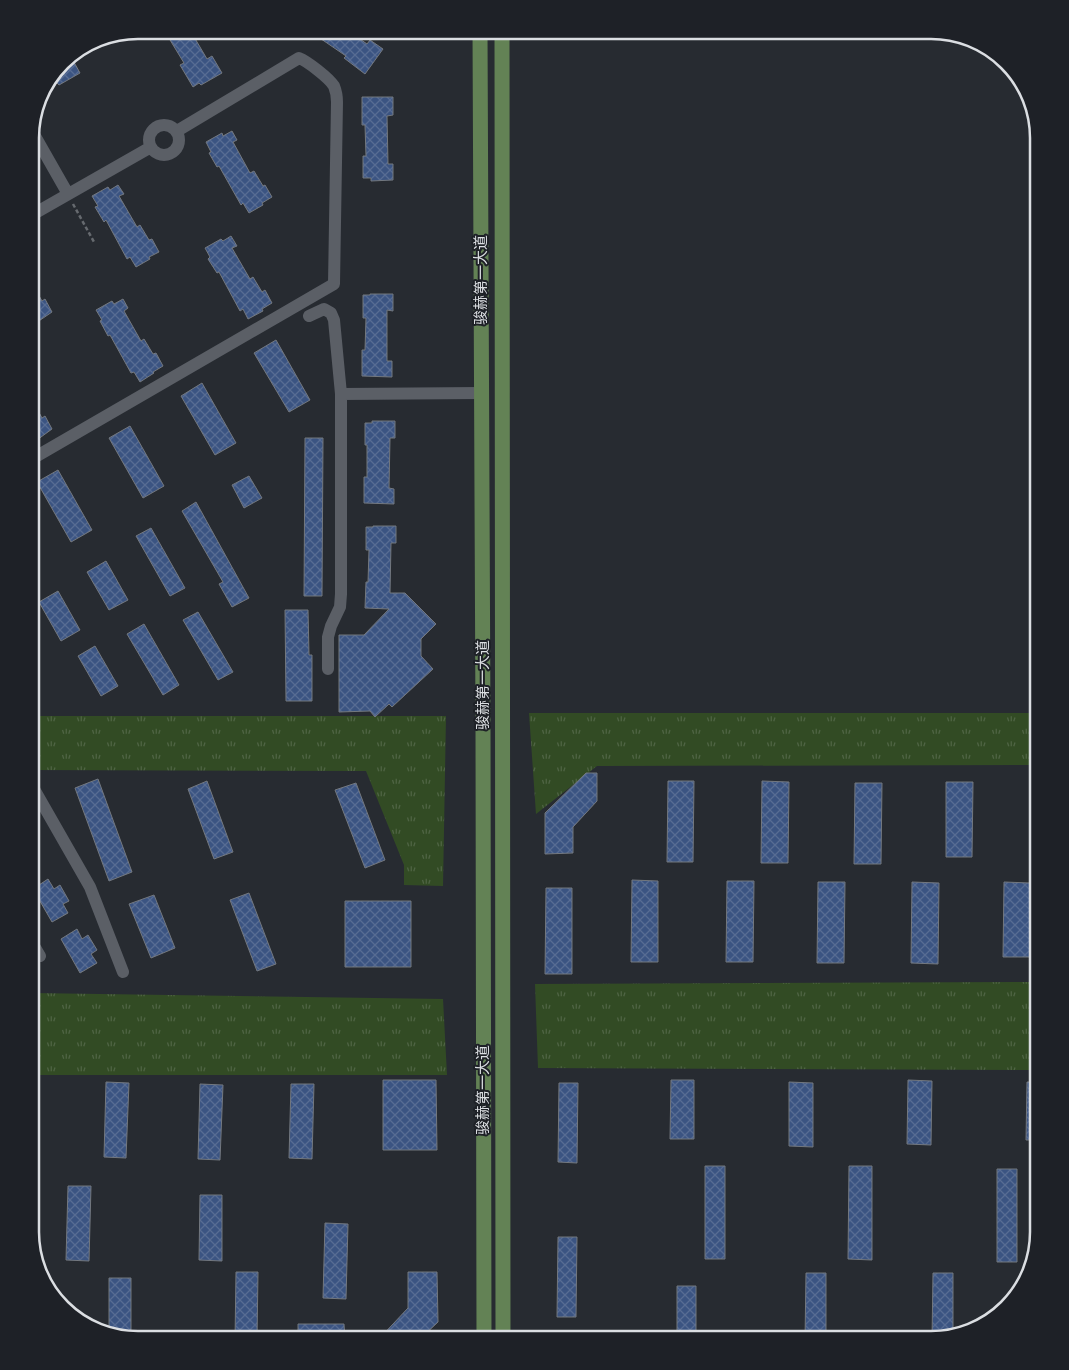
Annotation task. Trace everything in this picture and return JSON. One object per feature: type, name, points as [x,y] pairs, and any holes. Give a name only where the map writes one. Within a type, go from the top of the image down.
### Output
[{"type":"main road","name":"骏赫第一大道","points":[[480,39],[484,1331]]},
{"type":"main road","name":"骏赫第一大道","points":[[502,39],[503,1331]]},
{"type":"lane","points":[[39,455],[334,284],[337,102],[331,82],[305,60],[299,58],[177,131]]},
{"type":"lane","points":[[168,125],[177,131],[179,145],[173,153],[158,154],[151,147],[150,137],[154,128],[168,125]]},
{"type":"lane","points":[[39,143],[68,194]]},
{"type":"lane","points":[[39,211],[151,147]]},
{"type":"lane","points":[[310,316],[324,309],[331,312],[334,320],[341,394],[341,594],[340,607],[328,636],[328,668]]},
{"type":"lane","points":[[341,394],[481,393]]},
{"type":"lane","points":[[39,798],[90,887],[123,972]]},
{"type":"path","points":[[68,194],[94,242]]},
{"type":"green space","points":[[529,713],[1030,713],[1030,765],[597,766],[536,814]]},
{"type":"green space","points":[[39,716],[446,716],[443,886],[404,885],[404,865],[366,771],[39,770]]},
{"type":"green space","points":[[1030,982],[1030,1070],[538,1068],[535,984]]},
{"type":"green space","points":[[39,993],[443,999],[447,1075],[39,1075]]},
{"type":"building","points":[[169,39],[195,39],[207,59],[212,56],[222,73],[201,85],[199,83],[193,87],[180,65],[184,63]]},
{"type":"building","points":[[321,39],[360,39],[367,44],[370,40],[383,49],[365,74],[344,58],[346,56]]},
{"type":"building","points":[[74,62],[80,73],[59,85],[57,83],[54,84]]},
{"type":"building","points":[[362,97],[393,97],[393,115],[387,116],[388,164],[393,164],[393,180],[371,181],[371,178],[363,178],[363,156],[366,156],[365,125],[362,125]]},
{"type":"building","points":[[232,131],[237,140],[233,142],[250,173],[254,171],[272,197],[249,213],[243,203],[241,205],[219,166],[217,167],[209,153],[211,152],[206,142],[222,133],[223,136]]},
{"type":"building","points":[[118,185],[124,194],[119,196],[137,227],[140,225],[149,240],[152,239],[159,252],[136,267],[130,257],[127,259],[106,220],[104,222],[95,207],[98,206],[92,196],[108,187],[110,190]]},
{"type":"building","points":[[231,236],[237,246],[232,248],[250,279],[253,277],[262,292],[265,290],[272,303],[262,309],[263,311],[248,319],[243,309],[240,311],[219,272],[217,273],[208,259],[210,257],[205,248]]},
{"type":"building","points":[[393,294],[393,311],[387,310],[387,361],[392,361],[392,377],[362,376],[362,350],[365,350],[366,318],[363,318],[363,295]]},
{"type":"building","points":[[39,296],[42,301],[45,299],[52,312],[39,321]]},
{"type":"building","points":[[123,299],[128,308],[124,311],[141,341],[144,339],[153,354],[156,353],[163,366],[140,382],[134,372],[131,373],[110,335],[108,336],[96,310],[112,301],[114,304]]},
{"type":"building","points":[[276,340],[310,400],[289,412],[254,353]]},
{"type":"building","points":[[202,383],[236,443],[215,455],[181,396]]},
{"type":"building","points":[[39,412],[42,418],[45,416],[52,429],[39,438]]},
{"type":"building","points":[[372,421],[395,421],[395,438],[390,438],[389,488],[394,489],[394,504],[364,503],[364,477],[367,477],[365,423],[372,423]]},
{"type":"building","points":[[130,426],[164,486],[143,498],[109,438]]},
{"type":"building","points":[[305,438],[323,438],[322,596],[304,596]]},
{"type":"building","points":[[58,470],[92,530],[71,542],[39,486],[39,481]]},
{"type":"building","points":[[249,476],[262,498],[244,508],[232,485]]},
{"type":"building","points":[[196,502],[249,598],[232,607],[219,584],[223,582],[182,511]]},
{"type":"building","points":[[396,526],[396,543],[391,543],[390,593],[405,593],[436,624],[421,639],[421,656],[433,669],[392,707],[389,704],[375,717],[370,711],[339,712],[339,635],[364,635],[389,609],[365,608],[369,550],[366,550],[366,527]]},
{"type":"building","points":[[151,528],[185,588],[170,596],[136,536]]},
{"type":"building","points":[[106,561],[128,600],[109,610],[87,572]]},
{"type":"building","points":[[58,591],[80,630],[61,641],[39,602]]},
{"type":"building","points":[[285,610],[308,610],[309,655],[312,655],[312,701],[286,701]]},
{"type":"building","points":[[198,612],[233,672],[218,680],[183,620]]},
{"type":"building","points":[[144,624],[179,685],[163,695],[127,634]]},
{"type":"building","points":[[95,646],[118,686],[101,696],[78,656]]},
{"type":"building","points":[[586,773],[597,773],[597,801],[573,827],[573,853],[545,854],[545,813]]},
{"type":"building","points":[[98,779],[132,872],[109,881],[75,788]]},
{"type":"building","points":[[207,781],[233,852],[214,859],[188,789]]},
{"type":"building","points":[[668,781],[694,781],[693,862],[667,862]]},
{"type":"building","points":[[762,781],[789,782],[788,863],[761,863]]},
{"type":"building","points":[[946,782],[973,782],[972,857],[946,857]]},
{"type":"building","points":[[356,783],[385,860],[365,868],[335,790]]},
{"type":"building","points":[[855,783],[882,783],[881,864],[854,864]]},
{"type":"building","points":[[48,879],[54,889],[60,885],[69,901],[63,904],[68,913],[52,922],[39,899],[39,885]]},
{"type":"building","points":[[632,880],[658,881],[658,962],[631,962]]},
{"type":"building","points":[[727,881],[754,881],[753,962],[726,962]]},
{"type":"building","points":[[818,882],[845,882],[844,963],[817,963]]},
{"type":"building","points":[[912,882],[939,883],[938,964],[911,963]]},
{"type":"building","points":[[1004,882],[1030,883],[1030,957],[1003,957]]},
{"type":"building","points":[[546,888],[572,888],[572,974],[545,974]]},
{"type":"building","points":[[249,893],[276,964],[257,971],[230,900]]},
{"type":"building","points":[[154,895],[175,948],[151,958],[129,904]]},
{"type":"building","points":[[345,901],[411,901],[411,967],[345,967]]},
{"type":"building","points":[[77,929],[82,939],[88,935],[97,950],[91,954],[97,963],[80,973],[61,939]]},
{"type":"building","points":[[383,1080],[436,1080],[437,1150],[383,1150]]},
{"type":"building","points":[[671,1080],[694,1080],[694,1139],[670,1139]]},
{"type":"building","points":[[908,1080],[932,1081],[931,1145],[907,1144]]},
{"type":"building","points":[[106,1082],[129,1083],[126,1158],[104,1157]]},
{"type":"building","points":[[789,1082],[813,1083],[813,1147],[789,1146]]},
{"type":"building","points":[[1027,1082],[1030,1082],[1030,1140],[1026,1140]]},
{"type":"building","points":[[559,1083],[578,1083],[577,1163],[558,1162]]},
{"type":"building","points":[[200,1084],[223,1085],[220,1160],[198,1159]]},
{"type":"building","points":[[291,1084],[314,1084],[312,1159],[289,1158]]},
{"type":"building","points":[[705,1166],[725,1166],[725,1259],[705,1259]]},
{"type":"building","points":[[849,1166],[872,1166],[872,1260],[848,1259]]},
{"type":"building","points":[[997,1169],[1017,1169],[1017,1262],[997,1262]]},
{"type":"building","points":[[68,1186],[91,1186],[89,1261],[66,1260]]},
{"type":"building","points":[[200,1195],[222,1195],[222,1261],[199,1260]]},
{"type":"building","points":[[325,1223],[348,1224],[346,1299],[323,1298]]},
{"type":"building","points":[[558,1237],[577,1237],[576,1317],[557,1317]]},
{"type":"building","points":[[236,1272],[258,1272],[257,1331],[235,1331]]},
{"type":"building","points":[[408,1272],[437,1272],[438,1322],[428,1331],[386,1331],[408,1308]]},
{"type":"building","points":[[806,1273],[826,1273],[826,1331],[805,1331]]},
{"type":"building","points":[[933,1273],[953,1273],[953,1329],[932,1331]]},
{"type":"building","points":[[109,1278],[131,1278],[131,1330],[109,1327]]},
{"type":"building","points":[[677,1286],[696,1286],[696,1331],[677,1331]]},
{"type":"building","points":[[298,1324],[344,1324],[344,1331],[298,1331]]}]
